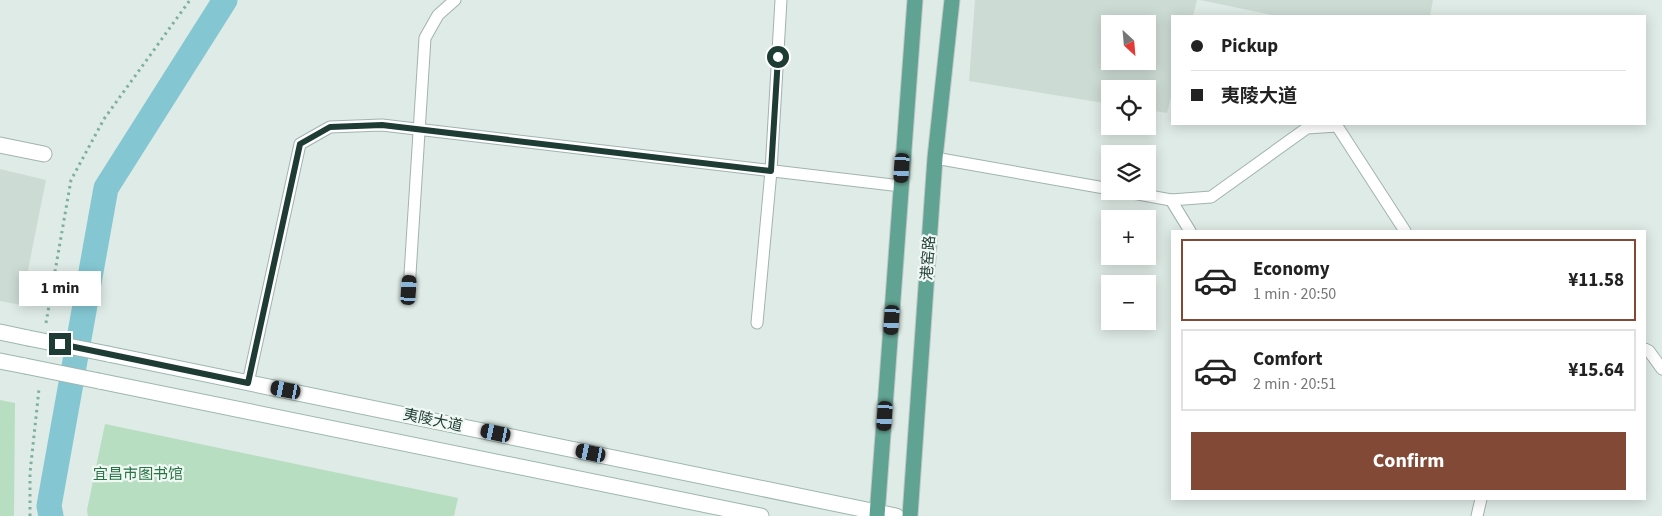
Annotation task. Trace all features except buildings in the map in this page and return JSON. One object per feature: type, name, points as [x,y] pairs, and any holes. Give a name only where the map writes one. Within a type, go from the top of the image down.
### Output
[{"type":"main road","points":[[878,514],[915,0]]},
{"type":"main road","name":"港窑路","points":[[910,516],[935,158],[952,0]]},
{"type":"main road","points":[[0,145],[44,154]]},
{"type":"main road","name":"夷陵大道","points":[[0,332],[878,514],[896,516]]},
{"type":"main road","name":"夷陵大道","points":[[0,361],[761,516]]},
{"type":"lane","points":[[409,290],[424,38],[438,15],[455,0]]},
{"type":"lane","points":[[757,323],[771,171],[781,0]]},
{"type":"lane","points":[[248,383],[300,144],[330,127],[382,125],[901,186]]},
{"type":"lane","points":[[1156,197],[1171,200],[1211,197],[1307,128],[1337,126],[1404,230]]},
{"type":"lane","points":[[935,158],[1101,187]]},
{"type":"lane","points":[[1171,200],[1189,230]]},
{"type":"lane","points":[[1646,350],[1662,369]]},
{"type":"lane","points":[[1477,516],[1481,500]]},
{"type":"path","points":[[46,328],[71,180],[104,119],[190,0]]},
{"type":"path","points":[[30,516],[30,473],[40,386]]},
{"type":"shaded area","points":[[975,0],[1197,0],[1193,15],[1171,15],[1171,97],[1167,113],[1156,111],[1156,80],[1101,80],[1101,103],[969,81]]},
{"type":"shaded area","points":[[1200,0],[1433,0],[1430,15],[1272,15]]},
{"type":"shaded area","points":[[0,169],[46,180],[21,305],[0,301]]},
{"type":"green space","points":[[0,400],[15,403],[14,516],[0,516]]},
{"type":"green space","name":"宜昌市图书馆","points":[[105,424],[458,498],[454,516],[88,516],[87,510]]},
{"type":"waterway","points":[[51,516],[49,506],[106,188],[225,0]]},
{"type":"route","points":[[60,344],[248,383],[300,144],[330,127],[382,125],[771,171],[778,57]]}]
